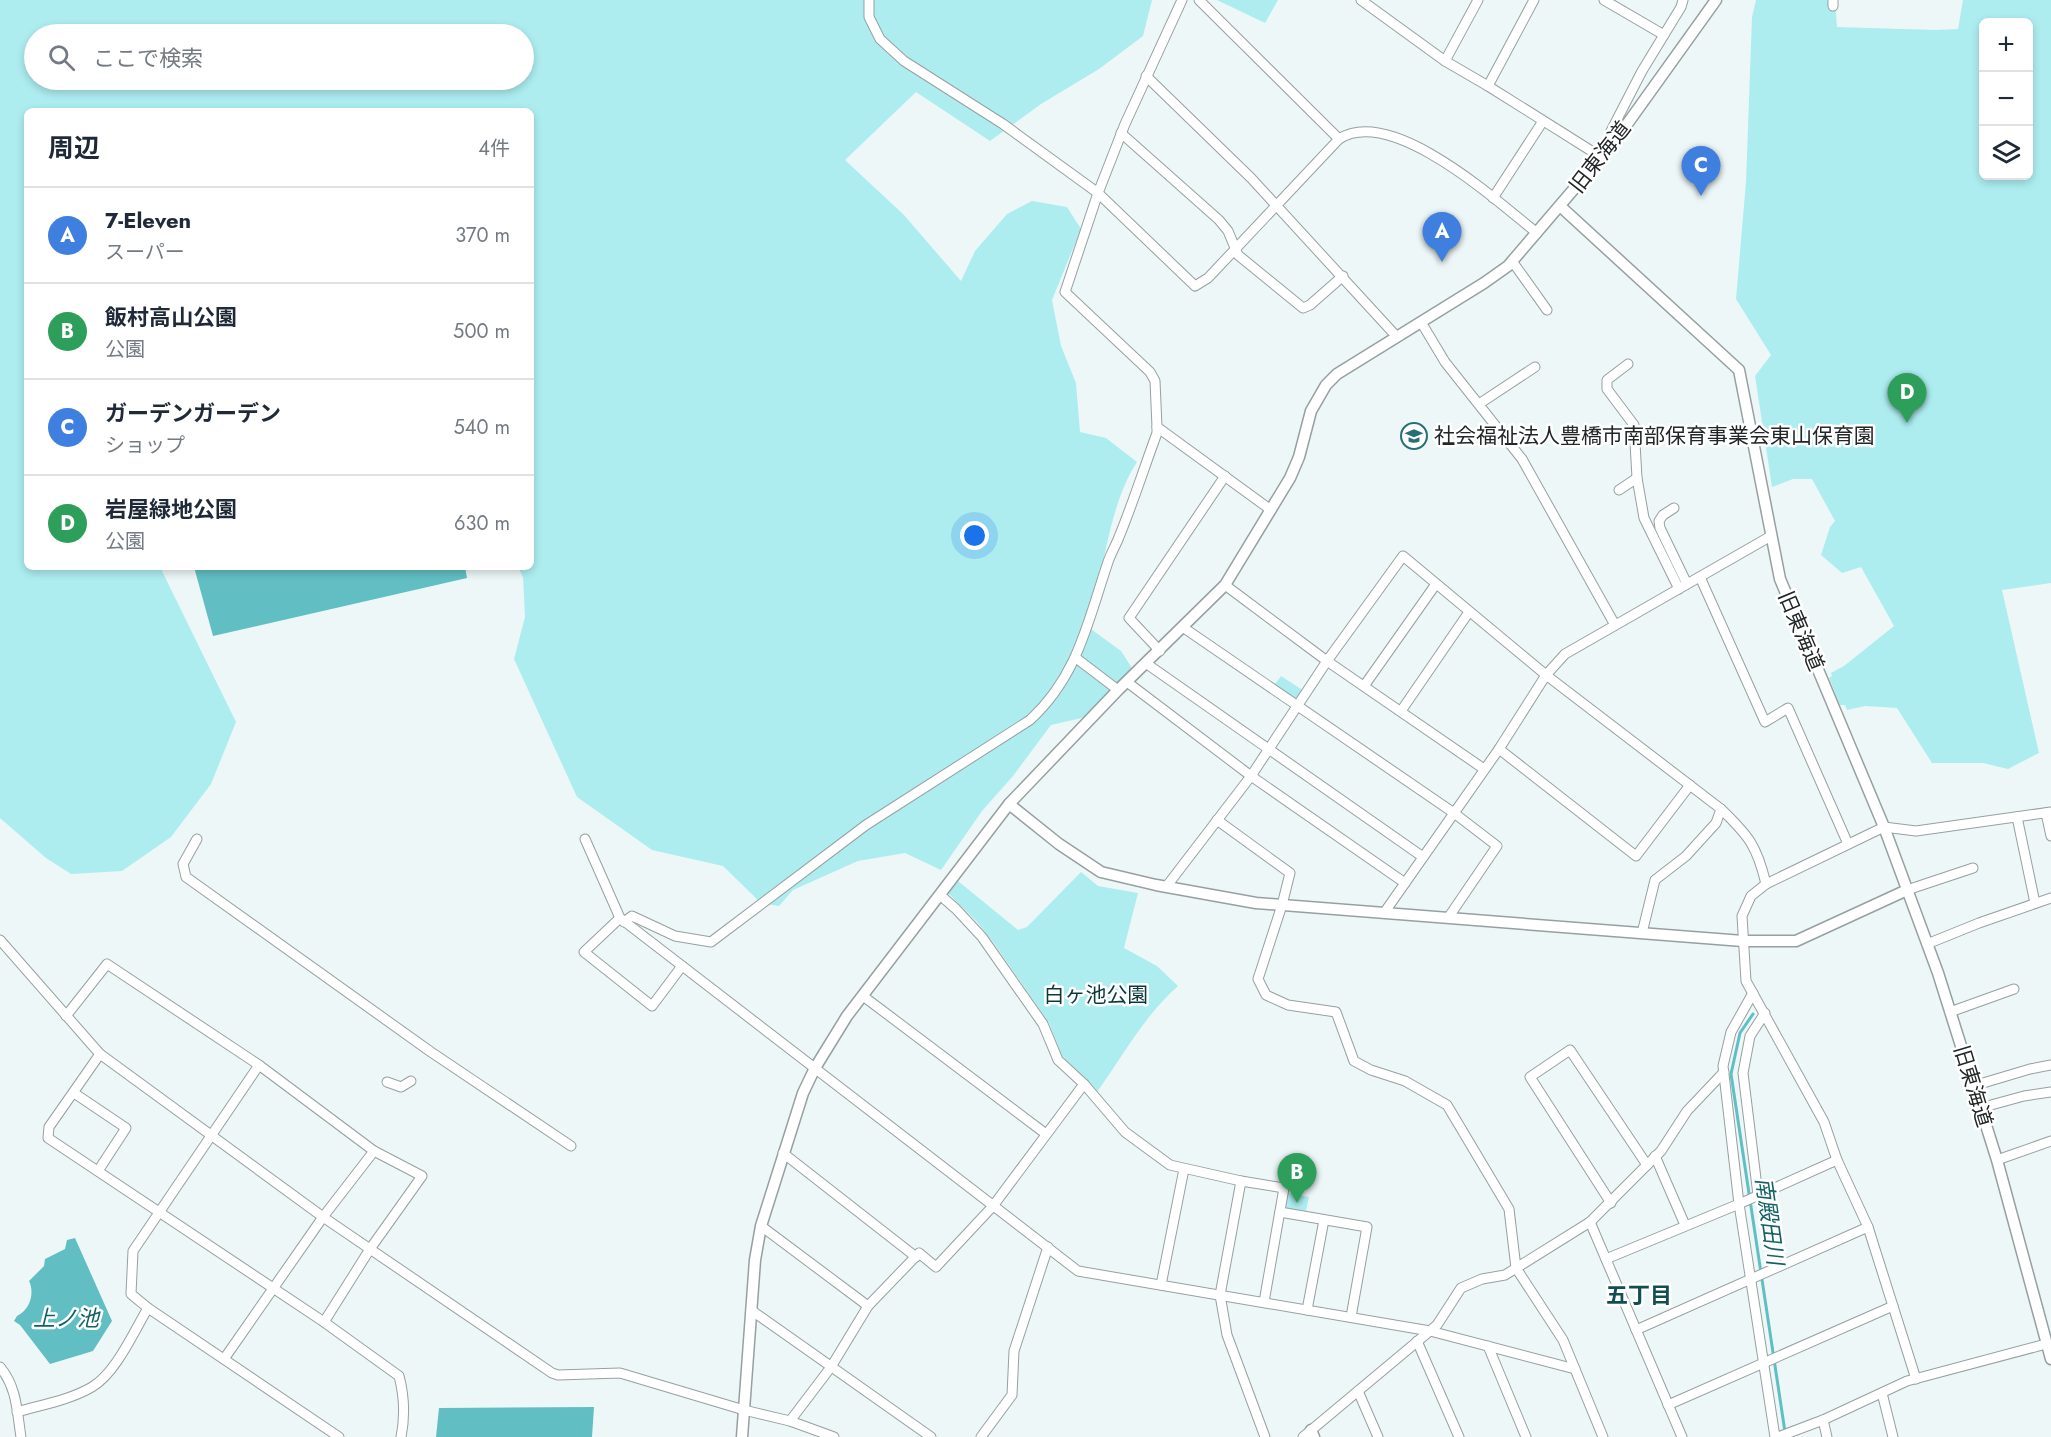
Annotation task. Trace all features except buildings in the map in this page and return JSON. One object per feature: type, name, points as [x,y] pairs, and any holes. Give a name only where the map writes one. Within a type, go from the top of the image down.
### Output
[{"type":"street","points":[[869,0],[869,17],[880,39],[904,61],[1003,124],[1098,193],[1195,286],[1208,278],[1339,139],[1354,133],[1371,132],[1390,135],[1429,152],[1537,233]]},
{"type":"street","points":[[682,966],[652,1006],[584,952],[622,920],[632,916],[675,936],[711,942],[866,825],[1030,720],[1065,680],[1076,658],[1109,560],[1157,433],[1157,426],[1155,381],[1150,372],[1065,292],[1121,133],[1182,0]]},
{"type":"street","points":[[1199,0],[1339,139]]},
{"type":"street","points":[[1361,0],[1445,61],[1601,158]]},
{"type":"street","points":[[1445,61],[1478,0]]},
{"type":"street","points":[[1488,86],[1534,0]]},
{"type":"street","points":[[1604,0],[1664,35]]},
{"type":"street","points":[[1615,141],[1611,131],[1642,70],[1681,7],[1683,0]]},
{"type":"street","name":"旧東海道","points":[[1716,0],[1615,141],[1560,207],[1739,370],[1780,579],[1884,827],[1927,944],[1996,1160],[2051,1359]]},
{"type":"street","points":[[1146,76],[1277,206],[1397,337]]},
{"type":"street","points":[[1493,198],[1543,121]]},
{"type":"street","points":[[1121,133],[1219,220],[1228,231],[1238,255],[1303,308],[1310,305],[1342,276]]},
{"type":"street","points":[[742,1437],[755,1260],[761,1226],[803,1093],[815,1068],[847,1016],[1009,804],[1118,690],[1184,628],[1225,585],[1290,478],[1299,457],[1311,411],[1326,385],[1337,374],[1484,283],[1512,261],[1560,207]]},
{"type":"street","points":[[1512,261],[1547,310]]},
{"type":"street","points":[[1421,322],[1445,362],[1522,459],[1615,625]]},
{"type":"street","points":[[1628,364],[1607,380],[1607,389],[1634,425],[1637,478],[1644,518],[1683,586]]},
{"type":"street","points":[[1479,404],[1535,367]]},
{"type":"street","points":[[1157,426],[1271,510]]},
{"type":"street","points":[[1160,651],[1129,618],[1225,476]]},
{"type":"street","points":[[1619,490],[1637,478]]},
{"type":"street","points":[[1674,508],[1659,520],[1683,586]]},
{"type":"street","points":[[1384,913],[1499,749],[1546,675],[1564,654],[1772,536]]},
{"type":"street","points":[[1166,887],[1251,776],[1327,661],[1403,556],[1546,675],[1721,809],[1747,835],[1760,861],[1766,884]]},
{"type":"street","points":[[1700,577],[1765,722],[1788,708],[1848,844]]},
{"type":"street","points":[[1364,686],[1436,584]]},
{"type":"street","points":[[1225,585],[1327,661],[1484,769]]},
{"type":"street","points":[[1401,711],[1469,612]]},
{"type":"street","points":[[1184,628],[1454,813],[1497,846],[1448,918]]},
{"type":"street","points":[[1076,658],[1118,690]]},
{"type":"street","points":[[1147,664],[1423,858]]},
{"type":"street","points":[[1126,682],[1251,776],[1405,883]]},
{"type":"street","points":[[1499,749],[1636,856],[1690,785]]},
{"type":"street","points":[[1009,804],[1059,844],[1101,872],[1166,887],[1256,903],[1743,941],[1796,941],[1907,890],[1973,868]]},
{"type":"street","points":[[1642,933],[1655,880],[1686,856],[1716,823],[1721,809]]},
{"type":"street","points":[[1916,1379],[1868,1227],[1824,1122],[1746,981],[1742,916],[1751,896],[1766,884],[1884,827],[1916,831],[2049,812],[2051,836]]},
{"type":"street","points":[[2017,817],[2035,903]]},
{"type":"street","points":[[1217,820],[1290,873],[1258,979],[1266,995],[1288,1005],[1335,1012],[1354,1061],[1371,1070],[1405,1082],[1447,1105],[1509,1209],[1516,1268],[1563,1340],[1603,1437]]},
{"type":"street","points":[[197,839],[183,864],[186,877],[431,1052],[571,1146]]},
{"type":"street","points":[[585,839],[622,920],[1078,1271],[1430,1331],[1575,1369]]},
{"type":"street","points":[[940,895],[982,937],[1043,1024],[1058,1060],[1083,1084],[1125,1132],[1170,1165],[1284,1188],[1264,1302]]},
{"type":"street","points":[[1927,944],[2051,898]]},
{"type":"street","points":[[0,940],[100,1054],[323,1217],[552,1373],[558,1375],[620,1373],[744,1410],[790,1420],[834,1437]]},
{"type":"street","points":[[66,1016],[107,964],[259,1065],[374,1151],[422,1176],[370,1250],[324,1322]]},
{"type":"street","points":[[1950,1012],[2014,989]]},
{"type":"street","points":[[1753,993],[1731,1032],[1723,1066],[1741,1203],[1758,1277],[1766,1362],[1777,1437],[1823,1420],[1882,1392],[1916,1379],[2046,1344]]},
{"type":"street","points":[[862,996],[1046,1134]]},
{"type":"street","points":[[1756,1196],[1743,1073],[1750,1036],[1765,1013]]},
{"type":"street","points":[[1611,1203],[1530,1077],[1570,1050],[1647,1165]]},
{"type":"street","points":[[100,1054],[49,1128],[48,1138],[324,1322],[399,1376],[402,1383],[401,1437]]},
{"type":"street","points":[[259,1065],[133,1251],[130,1294],[339,1437]]},
{"type":"street","points":[[1973,1086],[2051,1065]]},
{"type":"street","points":[[1309,1435],[1437,1325],[1461,1288],[1482,1279],[1505,1275],[1590,1222],[1647,1165],[1687,1111],[1724,1072]]},
{"type":"street","points":[[387,1082],[401,1087],[411,1081]]},
{"type":"street","points":[[790,1420],[831,1367],[868,1306],[920,1253],[936,1267],[993,1206],[1083,1084]]},
{"type":"street","points":[[1980,1108],[2024,1096],[2051,1092]]},
{"type":"street","points":[[74,1093],[126,1128],[98,1171]]},
{"type":"street","points":[[1996,1160],[2051,1141]]},
{"type":"street","points":[[224,1359],[323,1217],[374,1151]]},
{"type":"street","points":[[783,1153],[916,1257]]},
{"type":"street","points":[[1655,1156],[1685,1225]]},
{"type":"street","points":[[1606,1259],[1838,1160]]},
{"type":"street","points":[[1161,1285],[1184,1169]]},
{"type":"street","points":[[1241,1181],[1220,1295],[1227,1335],[1265,1437]]},
{"type":"street","points":[[1280,1212],[1367,1227],[1351,1317]]},
{"type":"street","points":[[1307,1310],[1324,1220]]},
{"type":"street","points":[[1590,1222],[1682,1437]]},
{"type":"street","points":[[761,1226],[868,1306]]},
{"type":"street","points":[[1636,1330],[1868,1227]]},
{"type":"street","points":[[981,1437],[1012,1395],[1014,1351],[1047,1248]]},
{"type":"street","points":[[1668,1405],[1893,1306]]},
{"type":"street","points":[[17,1412],[71,1396],[92,1387],[108,1374],[148,1308]]},
{"type":"street","points":[[751,1310],[931,1437]]},
{"type":"street","points":[[1417,1341],[1459,1437]]},
{"type":"street","points":[[1488,1346],[1526,1437]]},
{"type":"street","points":[[0,1367],[8,1377],[17,1404],[21,1437]]},
{"type":"street","points":[[1358,1391],[1378,1437]]},
{"type":"street","points":[[1882,1392],[1893,1437]]},
{"type":"street","points":[[1823,1420],[1827,1437]]},
{"type":"green space","points":[[0,0],[1152,0],[1143,36],[1099,69],[1041,104],[990,141],[916,92],[845,160],[904,215],[961,281],[975,251],[1007,214],[1032,201],[1067,207],[1081,229],[1052,300],[1061,346],[1076,383],[1080,432],[1106,438],[1137,462],[1127,479],[1113,520],[1091,629],[1121,651],[1132,668],[1086,717],[1051,725],[1013,776],[982,811],[941,870],[905,853],[858,861],[793,890],[779,906],[761,903],[723,866],[652,850],[577,797],[514,659],[525,617],[523,577],[520,570],[534,570],[534,108],[24,108],[24,570],[161,570],[236,722],[211,784],[171,837],[122,871],[71,874],[46,858],[0,818]]},
{"type":"green space","points":[[1217,0],[1278,0],[1265,23]]},
{"type":"green space","points":[[1756,0],[1835,0],[1837,27],[1936,30],[1958,29],[1963,0],[2051,0],[2051,583],[2002,590],[2039,753],[2008,769],[1983,763],[1932,763],[1897,708],[1865,706],[1847,710],[1845,705],[1840,705],[1829,678],[1832,676],[1831,673],[1844,666],[1894,626],[1861,567],[1842,573],[1821,555],[1830,527],[1835,521],[1812,479],[1793,479],[1772,487],[1755,376],[1771,355],[1736,299],[1746,182],[1752,17]]},
{"type":"green space","points":[[1281,676],[1304,691],[1297,703],[1273,687]]},
{"type":"green space","name":"白ヶ池公園","points":[[1081,872],[1098,886],[1138,893],[1124,948],[1157,966],[1178,986],[1144,1023],[1097,1092],[1062,1056],[1049,1023],[993,942],[948,893],[958,881],[1018,930],[1027,927]]},
{"type":"green space","points":[[1288,1193],[1309,1197],[1306,1211],[1285,1208]]},
{"type":"water","points":[[195,570],[466,570],[467,578],[213,636]]},
{"type":"water","name":"上ノ池","points":[[75,1238],[112,1321],[93,1351],[50,1364],[20,1325],[14,1321],[30,1301],[29,1281],[44,1266],[45,1259],[65,1249],[67,1240]]},
{"type":"water","points":[[594,1407],[592,1437],[436,1437],[439,1408]]},
{"type":"waterway","name":"南殿田川","points":[[1753,1014],[1740,1033],[1731,1074],[1785,1432]]},
{"type":"place","name":"ガーデンガーデン","points":[[1701,196]]},
{"type":"place","name":"7-Eleven","points":[[1442,262]]},
{"type":"place","name":"岩屋緑地公園","points":[[1907,423]]},
{"type":"place","name":"社会福祉法人豊橋市南部保育事業会東山保育園","points":[[1414,436]]},
{"type":"place","name":"飯村高山公園","points":[[1297,1203]]},
{"type":"district","name":"五丁目","points":[[1639,1295]]}]
